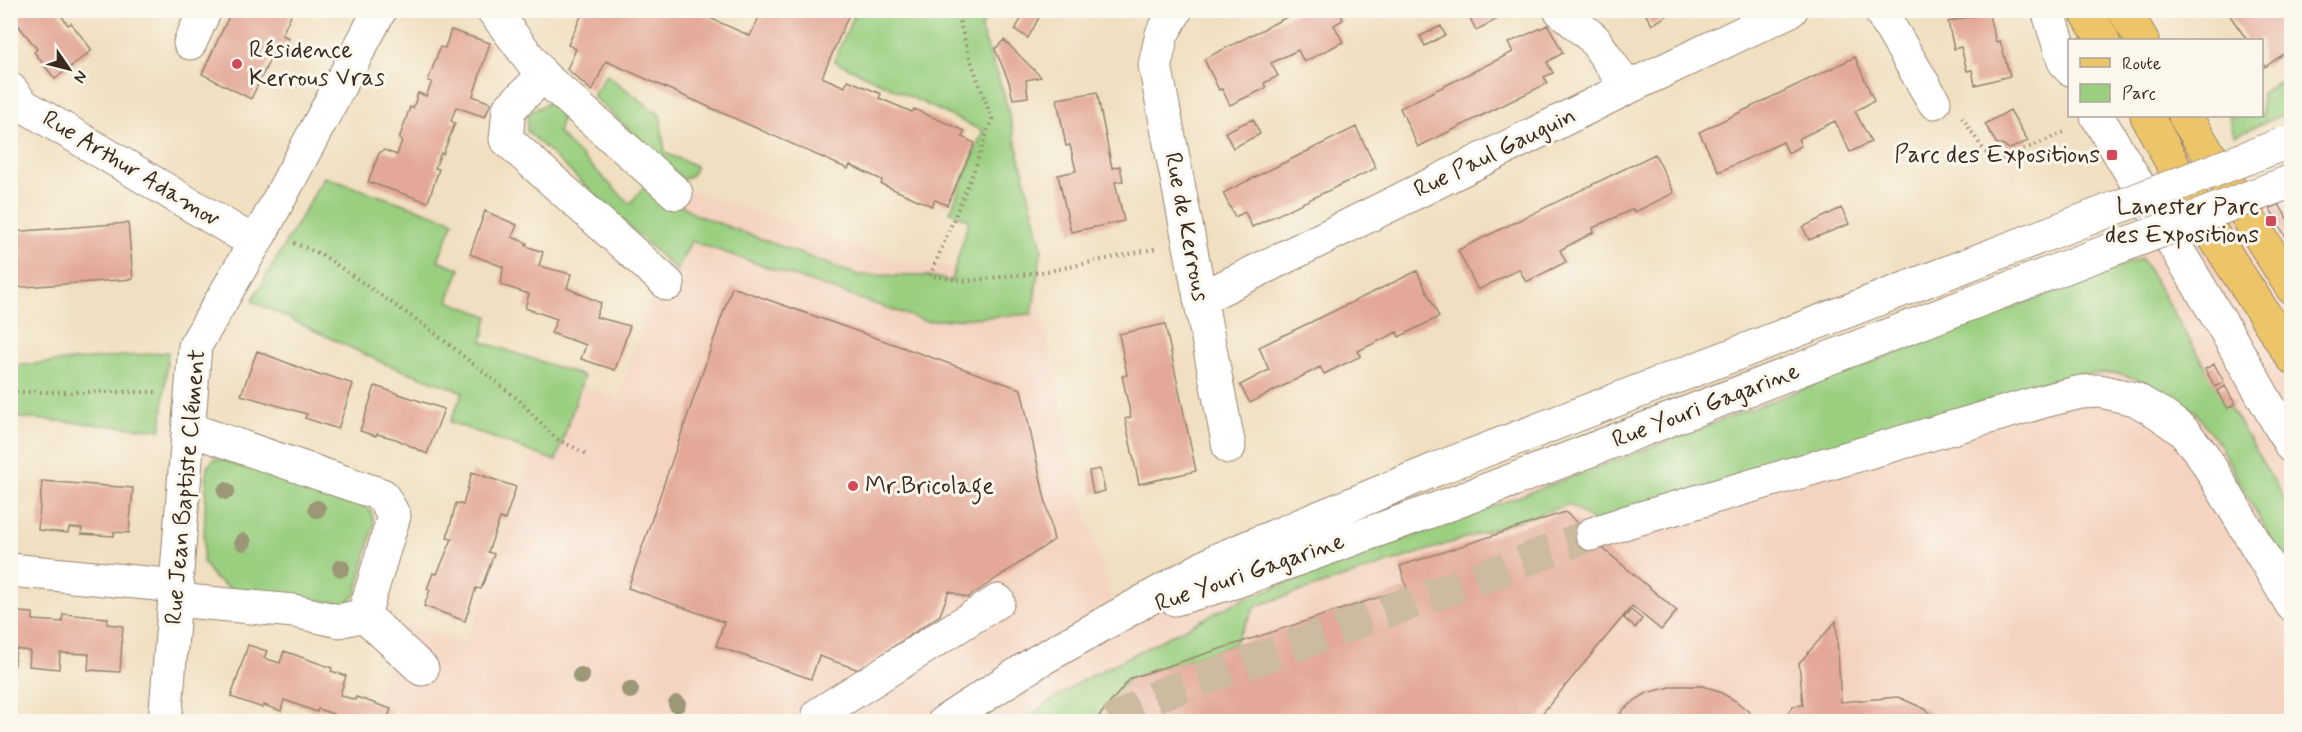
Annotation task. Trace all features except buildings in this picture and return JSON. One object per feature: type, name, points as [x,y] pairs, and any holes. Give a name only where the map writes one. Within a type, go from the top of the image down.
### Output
[{"type":"main road","points":[[2085,10],[2102,39]]},
{"type":"main road","points":[[2124,10],[2141,39]]},
{"type":"main road","points":[[2148,117],[2197,210],[2292,357]]},
{"type":"main road","points":[[2185,117],[2292,288]]},
{"type":"street","points":[[190,43],[205,10]]},
{"type":"street","name":"Rue Jean Baptiste Clément","points":[[165,722],[195,346],[259,236],[380,10]]},
{"type":"street","points":[[493,10],[543,76],[675,193]]},
{"type":"street","name":"Rue de Kerrous","points":[[1176,10],[1162,34],[1155,65],[1229,447]]},
{"type":"street","points":[[1560,10],[1594,39],[1627,88]]},
{"type":"street","name":"Rue Paul Gauguin","points":[[1200,299],[1627,88],[1791,10]]},
{"type":"street","points":[[1880,10],[1934,102]]},
{"type":"street","points":[[2048,10],[2064,61],[2068,66]]},
{"type":"street","points":[[543,76],[509,109],[506,139],[668,284]]},
{"type":"street","name":"Rue Arthur Adamov","points":[[10,90],[23,105],[259,236]]},
{"type":"street","points":[[2097,117],[2226,331],[2292,447]]},
{"type":"street","name":"Rue Youri Gagarine","points":[[944,722],[1038,661],[1217,560],[1428,473],[2287,143]]},
{"type":"street","name":"Rue Youri Gagarine","points":[[1116,617],[1234,582],[1453,503],[2292,181]]},
{"type":"street","points":[[1592,534],[2048,400],[2081,392],[2100,391],[2135,399],[2183,431],[2202,454],[2292,605]]},
{"type":"street","points":[[189,429],[382,495],[394,516],[364,615]]},
{"type":"street","points":[[10,570],[294,611],[339,621],[364,615]]},
{"type":"street","points":[[857,722],[852,715],[819,714],[998,601]]},
{"type":"street","points":[[364,615],[422,669]]},
{"type":"path","points":[[956,10],[992,119],[973,173],[930,276],[967,281],[1027,274],[1189,242]]},
{"type":"path","points":[[1934,102],[1946,93],[1985,152],[2002,159],[2097,117]]},
{"type":"path","points":[[259,236],[321,254],[428,328],[520,401],[555,438],[589,455]]},
{"type":"path","points":[[10,392],[192,392]]},
{"type":"shaded area","points":[[2291,182],[2291,721],[365,722],[405,625],[466,645],[558,378],[618,398],[686,189],[903,262],[1034,276],[1077,483],[1116,616]]},
{"type":"green space","points":[[856,11],[988,11],[981,30],[1004,94],[1042,248],[1032,314],[925,321],[691,241],[677,271],[527,131],[528,113],[548,103],[563,113],[558,133],[630,204],[649,180],[694,214],[858,275],[930,276],[951,281],[969,220],[950,212],[983,131],[834,61]]},
{"type":"green space","points":[[606,74],[660,115],[665,153],[696,166],[692,175],[683,180],[593,96]]},
{"type":"green space","points":[[2291,74],[2291,111],[2234,136],[2229,117],[2263,117],[2263,92]]},
{"type":"green space","points":[[324,177],[454,221],[438,260],[460,269],[448,301],[488,316],[482,342],[584,376],[556,461],[450,422],[463,392],[383,363],[252,301]]},
{"type":"green space","points":[[2141,258],[2291,510],[2291,577],[2219,444],[2194,410],[2147,382],[2117,373],[2069,375],[1598,525],[1570,504],[1256,606],[1233,645],[1131,678],[1091,722],[1020,722],[1081,681],[1241,600],[1673,439]]},
{"type":"green space","points":[[168,352],[161,430],[11,417],[11,366]]},
{"type":"green space","points":[[214,459],[227,459],[361,504],[371,511],[374,524],[356,595],[346,604],[231,589],[215,579],[203,562],[207,467]]},
{"type":"tunnel","points":[[1111,722],[1159,695],[1504,569],[1592,534]]},
{"type":"place","name":"Résidence Kerrous Vras","points":[[237,64]]},
{"type":"place","name":"Parc des Expositions","points":[[2112,155]]},
{"type":"place","name":"Lanester Parc des Expositions","points":[[2271,221]]},
{"type":"place","name":"Mr.Bricolage","points":[[853,486]]}]
